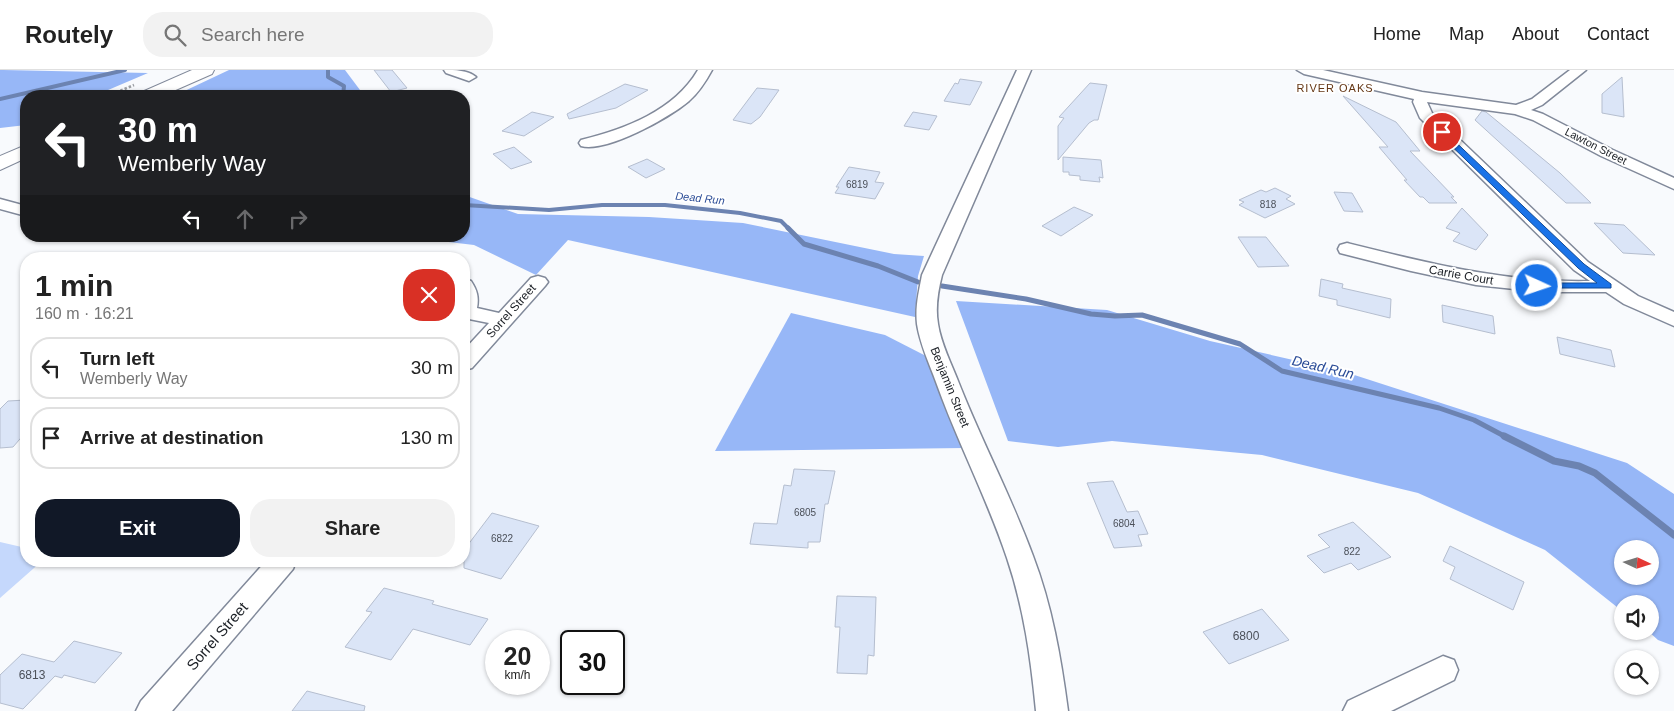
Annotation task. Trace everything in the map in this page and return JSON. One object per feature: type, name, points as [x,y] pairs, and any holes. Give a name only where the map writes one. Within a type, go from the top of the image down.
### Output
[{"type":"main road","points":[[161,90],[206,70]]},
{"type":"main road","points":[[0,164],[20,154]]},
{"type":"street","points":[[451,70],[469,77]]},
{"type":"street","points":[[587,143],[617,136],[664,111],[691,91],[705,70]]},
{"type":"street","name":"Benjamin Street","points":[[1024,70],[932,275],[927,295],[927,317],[931,339],[951,394],[1002,509],[1020,554],[1034,597],[1044,647],[1052,711]]},
{"type":"street","name":"Lawton Street","points":[[1304,70],[1325,72],[1422,96],[1517,110],[1555,125],[1616,157],[1674,184]]},
{"type":"street","points":[[1517,110],[1537,102],[1578,70]]},
{"type":"street","points":[[1422,96],[1421,108],[1442,132],[1581,266],[1608,286],[1674,320]]},
{"type":"street","points":[[0,204],[20,209]]},
{"type":"street","name":"Carrie Court","points":[[1347,249],[1397,263],[1479,279],[1555,287],[1608,286]]},
{"type":"street","name":"Sorrel Street","points":[[470,356],[538,282]]},
{"type":"street","points":[[470,313],[502,320]]},
{"type":"street","name":"Sorrel Street","points":[[152,711],[278,567]]},
{"type":"street","points":[[1359,711],[1443,670]]},
{"type":"shaded area","points":[[0,70],[148,73],[108,90],[20,90],[20,126],[0,128]]},
{"type":"shaded area","points":[[229,70],[345,70],[360,90],[187,90]]},
{"type":"shaded area","points":[[470,197],[518,214],[649,217],[743,223],[894,254],[924,256],[918,276],[915,317],[568,240],[536,275],[474,245],[449,242],[470,242]]},
{"type":"shaded area","points":[[956,301],[1107,310],[1210,341],[1342,371],[1627,463],[1674,494],[1674,646],[1658,640],[1659,595],[1614,595],[1614,605],[1545,550],[1418,493],[1262,455],[1112,441],[1058,447],[1008,441]]},
{"type":"shaded area","points":[[791,313],[885,335],[926,356],[964,448],[715,451]]},
{"type":"shaded area","points":[[0,542],[20,547],[20,567],[35,567],[0,598]]},
{"type":"building","points":[[374,70],[392,70],[407,88],[389,90]]},
{"type":"building","points":[[1622,77],[1624,117],[1602,113],[1602,94]]},
{"type":"building","points":[[960,79],[982,82],[970,105],[944,101],[955,83],[958,84]]},
{"type":"building","points":[[1090,83],[1107,85],[1098,120],[1089,123],[1058,160],[1058,126],[1064,118],[1059,117]]},
{"type":"building","points":[[625,84],[648,90],[616,108],[569,119],[567,114]]},
{"type":"building","points":[[757,88],[779,90],[760,117],[751,124],[733,120]]},
{"type":"building","points":[[1343,96],[1396,122],[1420,151],[1410,151],[1454,197],[1451,197],[1457,203],[1429,203],[1423,197],[1420,197],[1404,180],[1407,180],[1379,147],[1388,147]]},
{"type":"building","points":[[1482,111],[1486,112],[1560,173],[1591,203],[1566,203],[1475,120]]},
{"type":"building","points":[[532,112],[554,117],[524,136],[502,131]]},
{"type":"building","points":[[913,112],[937,116],[929,130],[904,126]]},
{"type":"building","points":[[514,147],[532,162],[511,169],[493,154]]},
{"type":"building","points":[[1063,157],[1101,160],[1103,178],[1099,177],[1100,182],[1080,180],[1080,176],[1069,175],[1069,172],[1063,172]]},
{"type":"building","points":[[647,159],[665,169],[646,178],[628,167]]},
{"type":"building","points":[[849,167],[880,172],[875,182],[884,183],[875,199],[835,193],[839,187],[836,187]]},
{"type":"building","points":[[1275,188],[1291,196],[1286,199],[1295,204],[1265,218],[1239,205],[1244,202],[1239,200],[1261,190],[1266,192]]},
{"type":"building","points":[[1334,192],[1352,193],[1363,212],[1344,211]]},
{"type":"building","points":[[1074,207],[1093,215],[1061,236],[1042,226]]},
{"type":"building","points":[[1462,208],[1488,235],[1476,250],[1453,241],[1460,233],[1446,228]]},
{"type":"building","points":[[1594,223],[1624,225],[1655,255],[1623,253]]},
{"type":"building","points":[[1238,237],[1266,237],[1289,266],[1258,267]]},
{"type":"building","points":[[1321,279],[1343,284],[1342,288],[1391,299],[1390,318],[1337,305],[1337,300],[1319,296]]},
{"type":"building","points":[[1442,305],[1493,316],[1495,334],[1443,322]]},
{"type":"building","points":[[1557,337],[1611,350],[1615,367],[1560,354]]},
{"type":"building","points":[[20,400],[20,439],[13,447],[0,448],[0,409],[8,401]]},
{"type":"building","points":[[794,469],[835,471],[828,504],[825,504],[820,542],[808,542],[808,548],[750,544],[754,523],[777,524],[784,485],[791,486]]},
{"type":"building","points":[[1113,481],[1127,512],[1138,511],[1148,534],[1138,535],[1142,546],[1114,548],[1087,483]]},
{"type":"building","points":[[492,513],[539,526],[501,579],[464,568],[470,567],[470,542]]},
{"type":"building","points":[[1353,522],[1391,557],[1358,570],[1351,563],[1324,573],[1307,556],[1330,547],[1318,535]]},
{"type":"building","points":[[1450,546],[1524,582],[1513,610],[1450,579],[1455,567],[1443,561]]},
{"type":"building","points":[[384,588],[434,601],[432,604],[488,619],[470,645],[413,629],[391,660],[345,647],[372,612],[366,611]]},
{"type":"building","points":[[837,596],[876,597],[874,656],[868,655],[867,674],[837,673],[840,627],[835,627]]},
{"type":"building","points":[[1262,609],[1289,640],[1229,664],[1203,632]]},
{"type":"building","points":[[74,641],[122,653],[95,683],[64,675],[62,678],[55,676],[23,709],[0,703],[0,675],[22,654],[54,662]]},
{"type":"building","points":[[307,691],[365,706],[364,711],[292,711]]},
{"type":"waterway","name":"Dead Run","points":[[39,90],[125,70]]},
{"type":"waterway","name":"Dead Run","points":[[328,70],[328,77],[344,86],[344,90]]},
{"type":"waterway","name":"Dead Run","points":[[0,99],[20,94]]},
{"type":"waterway","name":"Dead Run","points":[[470,205],[549,210],[602,205],[665,205],[740,213],[781,221],[804,244],[878,266],[918,282]]},
{"type":"waterway","name":"Dead Run","points":[[942,286],[1026,299],[1091,314],[1115,316],[1142,315],[1240,344],[1282,371],[1439,408],[1474,420],[1506,437]]},
{"type":"waterway","name":"Dead Run","points":[[1506,437],[1554,461],[1579,466],[1595,473],[1674,535]]},
{"type":"district","name":"RIVER OAKS","points":[[1335,88]]},
{"type":"route","points":[[1442,132],[1581,266],[1608,286],[1537,286]]}]
